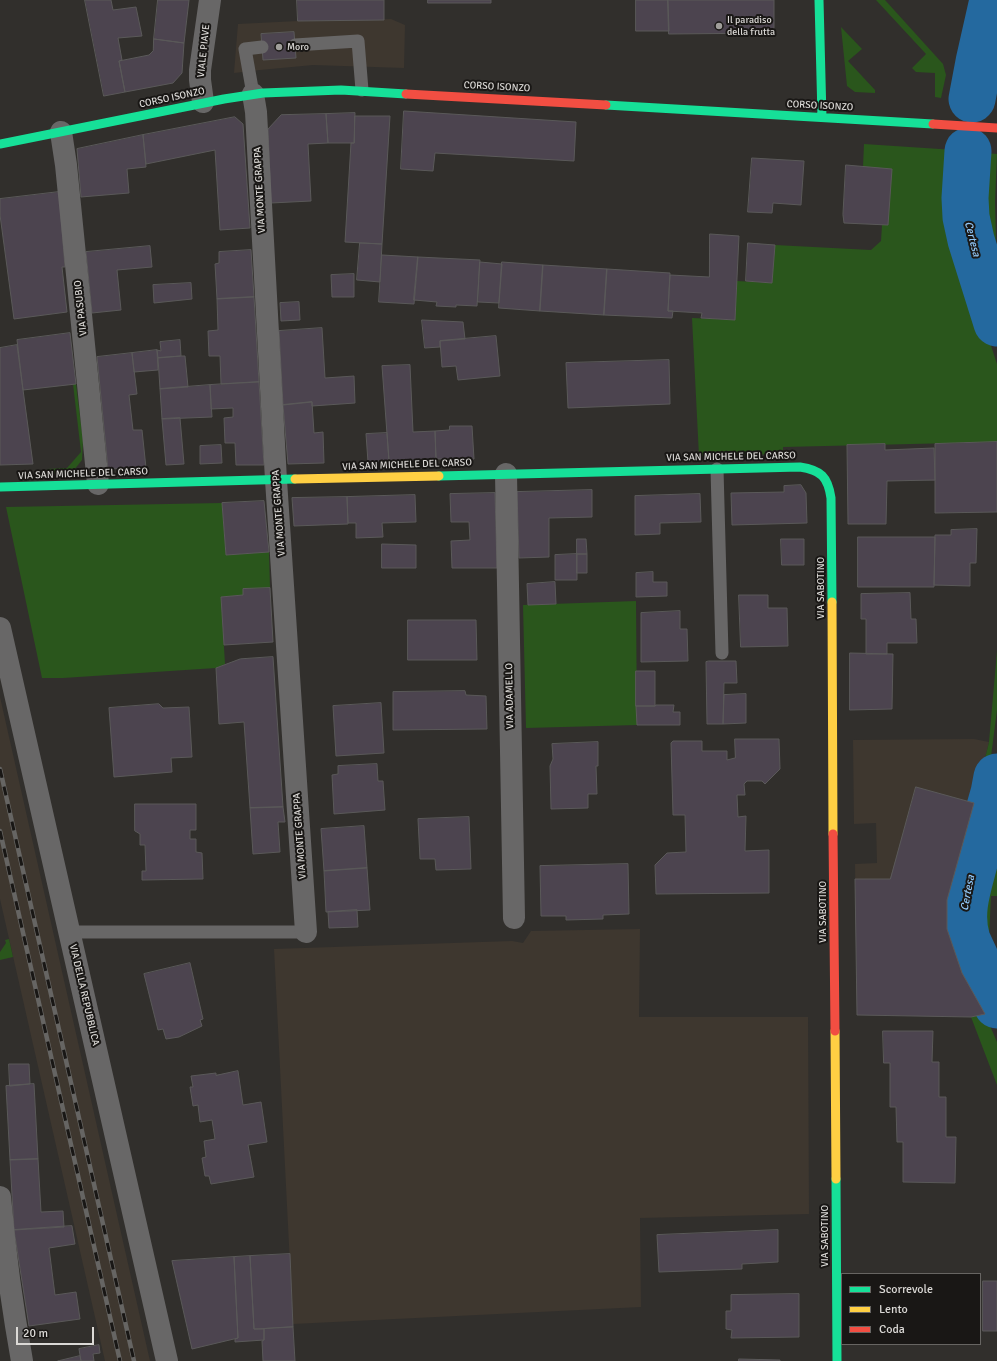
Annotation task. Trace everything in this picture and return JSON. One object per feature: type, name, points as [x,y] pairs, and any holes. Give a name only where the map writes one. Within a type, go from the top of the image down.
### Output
[{"type":"street","name":"VIALE PIAVE","points":[[203,102],[200,70],[210,0]]},
{"type":"street","points":[[819,0],[822,117]]},
{"type":"street","name":"CORSO ISONZO","points":[[0,144],[203,102],[253,94],[316,90],[362,90],[996,128]]},
{"type":"street","name":"VIA MONTE GRAPPA","points":[[253,94],[256,120],[276,480],[306,932]]},
{"type":"street","name":"VIA PASUBIO","points":[[61,132],[66,165],[98,484]]},
{"type":"street","name":"VIA SAN MICHELE DEL CARSO","points":[[0,487],[800,467],[814,469]]},
{"type":"street","name":"VIA SABOTINO","points":[[814,469],[821,473],[825,478],[830,490],[831,498],[837,1361]]},
{"type":"street","name":"VIA ADAMELLO","points":[[506,474],[514,918]]},
{"type":"street","name":"VIA DELLA REPUBBLICA","points":[[0,628],[167,1361]]},
{"type":"street","points":[[0,1197],[5,1253],[7,1318],[22,1361]]},
{"type":"lane","points":[[295,45],[358,41],[362,90]]},
{"type":"lane","points":[[253,94],[245,49],[262,47]]},
{"type":"lane","points":[[717,469],[722,653]]},
{"type":"lane","points":[[70,932],[306,932]]},
{"type":"shaded area","points":[[391,19],[405,25],[404,68],[313,65],[234,73],[238,24]]},
{"type":"shaded area","points":[[0,697],[150,1361],[105,1361],[0,899]]},
{"type":"shaded area","points":[[974,739],[989,742],[947,900],[947,929],[985,1014],[971,1017],[857,1015],[855,864],[877,863],[876,823],[854,824],[853,740]]},
{"type":"shaded area","points":[[640,929],[639,1017],[808,1017],[809,1214],[640,1218],[641,1307],[293,1324],[274,949],[512,941],[523,943],[531,931]]},
{"type":"green space","points":[[876,0],[885,0],[943,64],[946,75],[941,98],[935,97],[935,73],[916,72],[912,68],[926,54]]},
{"type":"green space","points":[[841,27],[862,49],[848,61],[875,90],[875,93],[855,92],[847,86]]},
{"type":"green space","points":[[864,144],[955,150],[952,190],[953,214],[957,237],[997,364],[997,442],[783,447],[783,454],[699,456],[692,318],[735,320],[737,281],[772,283],[775,245],[871,250],[881,241],[882,225],[888,225],[892,169],[863,167]]},
{"type":"green space","points":[[985,153],[997,154],[995,202],[997,281],[985,231],[983,186]]},
{"type":"green space","points":[[73,384],[76,384],[83,441],[82,460],[74,470],[69,473],[49,474],[47,469],[67,468],[81,452]]},
{"type":"green space","points":[[222,503],[226,555],[269,552],[270,588],[243,589],[243,595],[221,597],[225,664],[216,668],[63,678],[42,678],[6,507]]},
{"type":"green space","points":[[636,601],[637,725],[526,728],[523,605]]},
{"type":"green space","points":[[997,651],[997,710],[989,772],[967,859],[953,896],[952,911],[953,928],[960,956],[985,1014],[962,973],[947,929],[947,900],[989,742]]},
{"type":"green space","points":[[997,811],[997,896],[991,896],[988,959],[978,934],[976,904],[980,872]]},
{"type":"green space","points":[[9,939],[13,957],[0,960],[0,952],[6,943],[5,940]]},
{"type":"green space","points":[[985,1014],[997,1042],[997,1085],[971,1017]]},
{"type":"building","points":[[85,0],[111,0],[113,10],[136,7],[142,36],[118,38],[122,60],[119,61],[125,92],[104,96]]},
{"type":"building","points":[[158,0],[189,0],[184,43],[154,39]]},
{"type":"building","points":[[297,0],[384,0],[384,20],[298,21]]},
{"type":"building","points":[[428,0],[491,0],[491,3],[428,3]]},
{"type":"building","points":[[636,0],[668,0],[669,31],[636,31]]},
{"type":"building","points":[[668,0],[774,0],[774,33],[669,34]]},
{"type":"building","points":[[294,32],[296,58],[263,60],[261,34]]},
{"type":"building","points":[[154,39],[184,43],[182,73],[173,83],[125,92],[119,61],[149,55],[153,51]]},
{"type":"building","points":[[404,111],[576,122],[574,161],[435,153],[433,171],[401,169]]},
{"type":"building","points":[[355,113],[354,143],[328,143],[326,114]]},
{"type":"building","points":[[326,114],[328,143],[308,144],[311,201],[271,203],[268,129],[281,115]]},
{"type":"building","points":[[355,116],[390,116],[382,244],[345,242],[351,143],[354,143]]},
{"type":"building","points":[[235,117],[243,124],[250,228],[220,230],[215,150],[146,164],[143,135]]},
{"type":"building","points":[[143,135],[146,167],[127,169],[129,193],[81,197],[77,149]]},
{"type":"building","points":[[752,158],[804,161],[801,205],[773,203],[772,213],[748,212]]},
{"type":"building","points":[[846,165],[892,169],[888,225],[844,223],[843,215]]},
{"type":"building","points":[[59,192],[65,267],[62,267],[67,312],[14,319],[0,215],[0,199]]},
{"type":"building","points":[[710,234],[739,236],[735,320],[701,318],[702,313],[668,311],[670,275],[709,277]]},
{"type":"building","points":[[360,243],[382,244],[380,282],[357,280]]},
{"type":"building","points":[[748,243],[775,245],[772,283],[746,281]]},
{"type":"building","points":[[150,246],[152,267],[117,270],[121,310],[92,313],[86,252]]},
{"type":"building","points":[[251,250],[254,297],[217,299],[215,264],[219,263],[219,252]]},
{"type":"building","points":[[382,255],[418,257],[414,304],[379,302]]},
{"type":"building","points":[[418,257],[480,260],[477,306],[436,306],[437,302],[414,300]]},
{"type":"building","points":[[480,262],[502,264],[499,303],[478,302]]},
{"type":"building","points":[[502,262],[543,265],[540,311],[499,308]]},
{"type":"building","points":[[543,265],[607,269],[604,315],[540,311]]},
{"type":"building","points":[[607,269],[670,273],[668,311],[673,311],[672,318],[604,315]]},
{"type":"building","points":[[354,274],[354,297],[332,297],[331,275]]},
{"type":"building","points":[[191,283],[192,299],[154,303],[153,285]]},
{"type":"building","points":[[254,297],[259,382],[221,384],[220,356],[209,356],[208,331],[218,330],[217,299]]},
{"type":"building","points":[[299,302],[300,320],[281,321],[280,303]]},
{"type":"building","points":[[422,320],[463,322],[465,339],[440,341],[440,347],[425,348]]},
{"type":"building","points":[[322,328],[325,378],[354,376],[355,403],[312,406],[312,402],[283,405],[279,331]]},
{"type":"building","points":[[70,333],[76,384],[23,390],[17,340]]},
{"type":"building","points":[[496,336],[500,376],[458,380],[456,366],[442,367],[440,341]]},
{"type":"building","points":[[180,340],[181,356],[158,358],[157,350],[161,351],[160,342]]},
{"type":"building","points":[[17,345],[33,464],[0,465],[0,348]]},
{"type":"building","points":[[157,350],[158,370],[134,372],[132,353]]},
{"type":"building","points":[[132,353],[137,394],[129,395],[133,430],[142,430],[146,468],[108,469],[97,357]]},
{"type":"building","points":[[185,356],[188,387],[160,389],[158,358]]},
{"type":"building","points":[[669,360],[670,404],[568,408],[566,363]]},
{"type":"building","points":[[410,365],[413,432],[435,431],[436,459],[389,461],[382,366]]},
{"type":"building","points":[[259,382],[264,465],[236,465],[235,443],[225,443],[224,418],[233,417],[233,408],[211,409],[210,385]]},
{"type":"building","points":[[210,385],[212,417],[162,419],[160,389]]},
{"type":"building","points":[[312,402],[314,433],[323,432],[324,463],[288,464],[283,405]]},
{"type":"building","points":[[180,418],[184,464],[166,465],[162,419]]},
{"type":"building","points":[[450,426],[472,426],[474,459],[436,459],[435,431],[449,430]]},
{"type":"building","points":[[387,433],[389,461],[368,462],[366,434]]},
{"type":"building","points":[[997,442],[997,512],[935,513],[935,444]]},
{"type":"building","points":[[885,444],[885,450],[934,448],[935,480],[887,481],[886,524],[848,524],[847,445]]},
{"type":"building","points":[[221,445],[222,463],[200,464],[200,446]]},
{"type":"building","points":[[801,485],[806,493],[807,523],[732,525],[731,493],[784,492],[784,486]]},
{"type":"building","points":[[592,490],[592,517],[549,518],[549,557],[519,558],[517,492]]},
{"type":"building","points":[[495,493],[497,568],[452,568],[451,541],[470,540],[469,522],[451,522],[450,494]]},
{"type":"building","points":[[700,494],[701,522],[660,523],[660,534],[635,535],[635,496]]},
{"type":"building","points":[[415,495],[416,522],[382,523],[383,537],[356,538],[356,523],[348,523],[347,497]]},
{"type":"building","points":[[347,497],[348,524],[294,526],[292,498]]},
{"type":"building","points":[[264,501],[269,552],[226,555],[222,503]]},
{"type":"building","points":[[977,529],[976,563],[970,563],[970,586],[934,585],[935,535],[951,535],[951,530]]},
{"type":"building","points":[[858,537],[935,537],[934,587],[858,587]]},
{"type":"building","points":[[577,539],[586,539],[587,554],[577,554]]},
{"type":"building","points":[[781,539],[804,539],[804,565],[782,565]]},
{"type":"building","points":[[382,544],[416,545],[416,568],[382,568]]},
{"type":"building","points":[[577,554],[577,580],[555,580],[555,555]]},
{"type":"building","points":[[577,554],[587,554],[587,573],[577,573]]},
{"type":"building","points":[[653,572],[653,582],[667,582],[667,596],[636,597],[636,573]]},
{"type":"building","points":[[555,582],[556,604],[528,605],[527,584]]},
{"type":"building","points":[[270,588],[273,642],[224,645],[221,597],[243,595],[243,589]]},
{"type":"building","points":[[910,593],[911,619],[916,619],[917,643],[887,643],[887,654],[866,654],[866,619],[861,619],[861,594]]},
{"type":"building","points":[[739,595],[768,595],[768,608],[787,608],[788,646],[741,647]]},
{"type":"building","points":[[680,611],[680,629],[687,629],[688,661],[641,662],[641,613]]},
{"type":"building","points":[[408,620],[476,620],[477,660],[408,660]]},
{"type":"building","points":[[850,653],[893,654],[892,709],[850,710]]},
{"type":"building","points":[[273,657],[283,807],[250,808],[244,722],[219,724],[216,668],[240,659]]},
{"type":"building","points":[[736,661],[737,683],[724,683],[723,724],[707,724],[706,662]]},
{"type":"building","points":[[636,671],[655,671],[655,706],[636,706]]},
{"type":"building","points":[[465,691],[466,695],[486,696],[487,729],[393,730],[393,692]]},
{"type":"building","points":[[746,694],[746,723],[723,724],[724,695]]},
{"type":"building","points":[[381,703],[384,753],[336,756],[333,706]]},
{"type":"building","points":[[159,704],[163,708],[189,707],[192,757],[171,758],[172,772],[114,777],[109,708]]},
{"type":"building","points":[[674,705],[673,712],[680,712],[680,725],[637,725],[636,706]]},
{"type":"building","points":[[735,739],[779,739],[780,769],[765,784],[762,781],[747,781],[744,784],[745,795],[737,795],[738,817],[746,816],[745,851],[769,850],[769,893],[656,894],[655,865],[667,853],[686,852],[685,815],[673,815],[671,743],[673,741],[702,741],[702,751],[727,751],[727,760],[735,758]]},
{"type":"building","points":[[598,742],[598,766],[596,766],[597,794],[588,794],[588,808],[551,809],[550,766],[553,759],[552,744]]},
{"type":"building","points":[[377,764],[378,781],[383,781],[385,810],[334,814],[332,775],[338,774],[338,766]]},
{"type":"building","points":[[916,787],[974,803],[947,900],[947,929],[962,973],[985,1014],[971,1017],[857,1015],[855,879],[890,879]]},
{"type":"building","points":[[135,804],[196,804],[196,830],[190,830],[190,839],[196,839],[196,852],[202,853],[203,879],[142,880],[142,871],[146,871],[145,845],[140,845],[140,834],[135,831]]},
{"type":"building","points":[[283,807],[285,822],[278,822],[280,852],[253,854],[250,808]]},
{"type":"building","points":[[469,817],[471,869],[436,870],[435,859],[420,859],[418,819]]},
{"type":"building","points":[[364,826],[367,868],[324,871],[321,829]]},
{"type":"building","points":[[628,864],[629,914],[603,915],[603,919],[566,920],[566,916],[541,916],[540,866]]},
{"type":"building","points":[[367,868],[370,910],[326,912],[324,871]]},
{"type":"building","points":[[357,910],[358,927],[329,928],[328,912]]},
{"type":"building","points":[[190,963],[203,1019],[200,1020],[202,1026],[179,1037],[166,1039],[163,1029],[158,1030],[144,974]]},
{"type":"building","points":[[883,1031],[933,1031],[932,1062],[939,1062],[939,1097],[946,1097],[946,1137],[956,1137],[955,1183],[903,1182],[903,1142],[897,1142],[896,1107],[890,1107],[890,1063],[884,1063]]},
{"type":"building","points":[[9,1064],[29,1064],[30,1084],[10,1086]]},
{"type":"building","points":[[238,1071],[243,1105],[261,1102],[267,1142],[248,1145],[254,1177],[211,1184],[209,1176],[205,1176],[202,1158],[206,1157],[204,1141],[215,1139],[212,1120],[200,1122],[198,1105],[193,1106],[190,1087],[193,1087],[191,1076],[216,1073],[216,1075]]},
{"type":"building","points":[[34,1084],[38,1159],[10,1160],[6,1086]]},
{"type":"building","points":[[38,1159],[41,1212],[63,1211],[64,1227],[14,1230],[10,1160]]},
{"type":"building","points":[[72,1226],[75,1244],[49,1248],[55,1295],[76,1292],[80,1319],[29,1326],[14,1230]]},
{"type":"building","points":[[778,1230],[778,1262],[742,1264],[742,1269],[659,1272],[657,1235]]},
{"type":"building","points":[[290,1254],[293,1327],[254,1329],[250,1256]]},
{"type":"building","points":[[250,1256],[254,1329],[264,1329],[264,1340],[235,1342],[235,1339],[238,1338],[234,1257]]},
{"type":"building","points":[[234,1257],[238,1338],[192,1349],[172,1261]]},
{"type":"building","points":[[983,1281],[997,1281],[997,1331],[983,1331]]},
{"type":"building","points":[[799,1294],[799,1337],[731,1338],[732,1330],[726,1329],[726,1311],[731,1311],[731,1295]]},
{"type":"building","points":[[293,1327],[295,1361],[263,1361],[262,1341],[264,1340],[264,1329]]},
{"type":"building","points":[[99,1345],[100,1353],[93,1354],[94,1361],[81,1361],[79,1349]]},
{"type":"building","points":[[80,1356],[81,1361],[58,1361]]},
{"type":"building","points":[[739,1359],[780,1360],[780,1361],[739,1361]]},
{"type":"waterway","name":"Certesa","points":[[972,99],[993,0]]},
{"type":"waterway","name":"Certesa","points":[[968,151],[965,198],[966,217],[971,240],[997,323]]},
{"type":"waterway","name":"Certesa","points":[[997,777],[968,887],[964,908],[967,940],[997,1005]]},
{"type":"railway","points":[[0,769],[134,1361]]},
{"type":"railway","points":[[0,831],[120,1361]]},
{"type":"traffic: fast","points":[[819,0],[822,117]]},
{"type":"traffic: fast","points":[[0,144],[224,99],[263,93],[341,90],[406,94]]},
{"type":"traffic: fast","points":[[606,105],[933,124]]},
{"type":"traffic: fast","points":[[439,476],[807,468],[822,476],[830,491],[832,602]]},
{"type":"traffic: fast","points":[[0,487],[295,479]]},
{"type":"traffic: fast","points":[[836,1179],[837,1361]]},
{"type":"traffic: slow","points":[[295,479],[439,476]]},
{"type":"traffic: slow","points":[[832,602],[833,834]]},
{"type":"traffic: slow","points":[[835,1031],[836,1179]]},
{"type":"traffic: jam","points":[[406,94],[606,105]]},
{"type":"traffic: jam","points":[[933,124],[997,128]]},
{"type":"traffic: jam","points":[[833,834],[835,1031]]},
{"type":"place","name":"Il paradiso della frutta","points":[[719,26]]},
{"type":"place","name":"Moro","points":[[279,47]]}]
